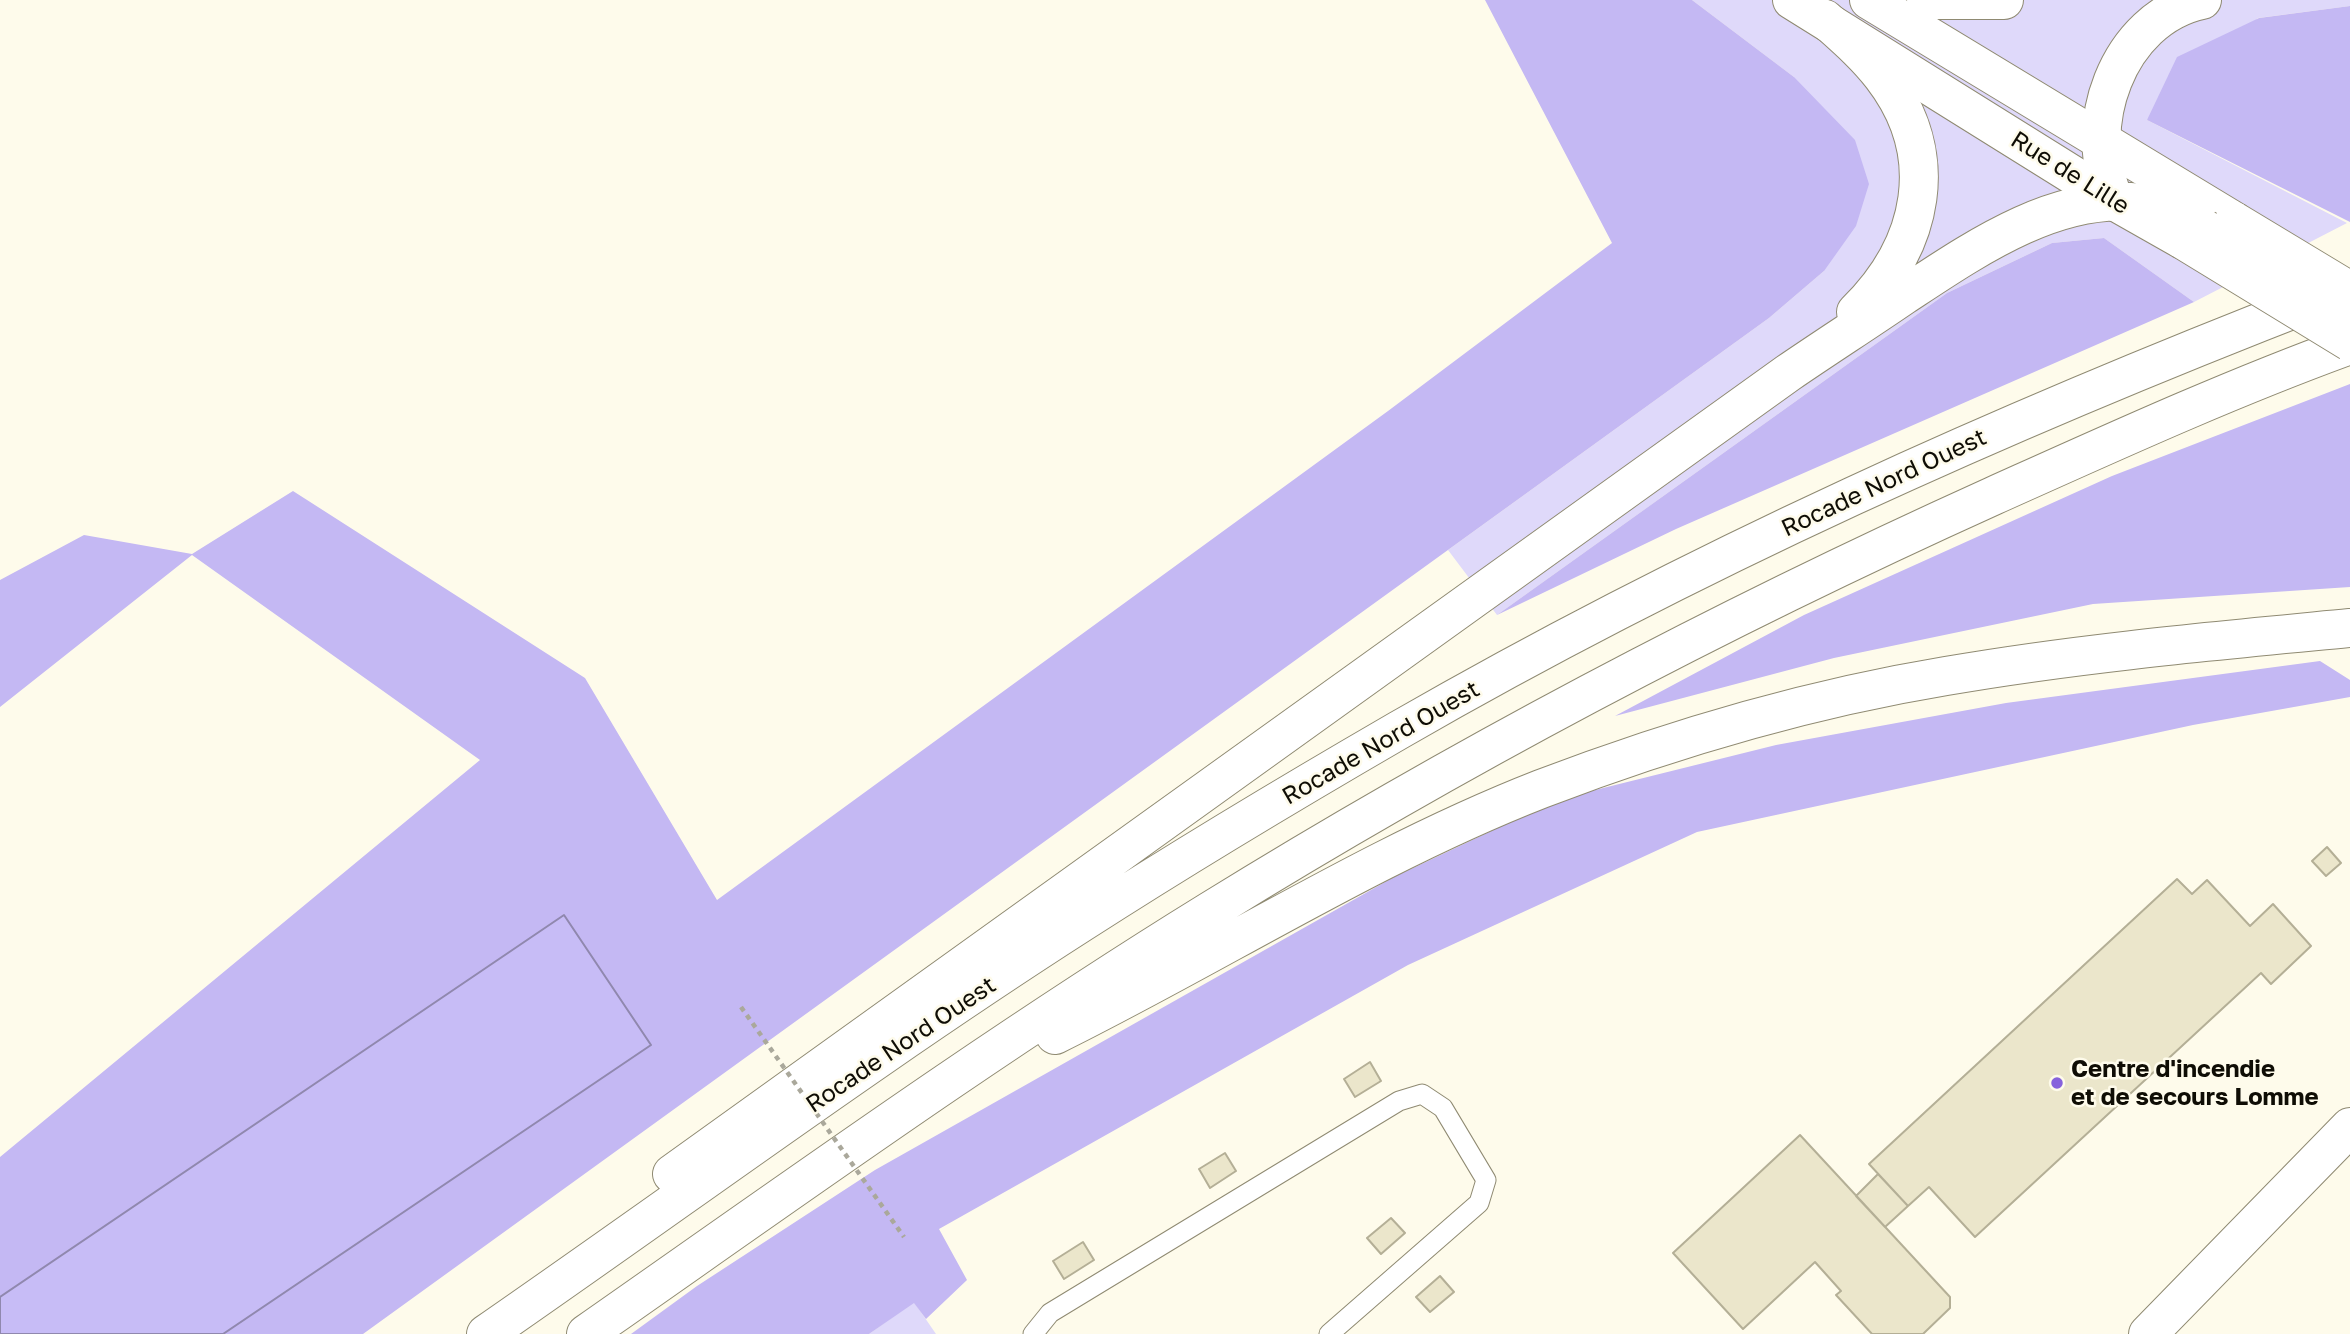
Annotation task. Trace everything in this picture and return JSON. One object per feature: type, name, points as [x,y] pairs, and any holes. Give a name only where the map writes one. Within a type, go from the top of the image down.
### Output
[{"type":"main road","name":"Rue de Lille","points":[[1792,0],[2116,202]]},
{"type":"main road","name":"Rue de Lille","points":[[1869,0],[2100,139],[2207,230],[2350,343]]},
{"type":"main road","points":[[1926,0],[2004,0]]},
{"type":"main road","points":[[2116,202],[2102,170],[2100,139],[2105,103],[2126,57],[2161,19],[2176,9],[2202,0]]},
{"type":"main road","points":[[1787,373],[1876,292],[1903,252],[1918,208],[1917,162],[1913,141],[1896,98],[1865,56],[1825,19]]},
{"type":"main road","points":[[470,1334],[593,1233],[732,1128],[1787,373],[2004,232],[2047,215],[2116,202],[2160,207],[2207,230],[2350,313]]},
{"type":"main road","name":"Rue de Lille","points":[[2207,230],[2350,289]]},
{"type":"main road","name":"Rocade Nord Ouest","points":[[486,1334],[893,1049],[1080,924],[1403,728],[1587,628],[1854,495],[2127,375],[2350,289]]},
{"type":"main road","points":[[586,1334],[912,1105],[1212,910],[1403,796],[1659,655],[1922,528],[2120,438],[2350,343]]},
{"type":"main road","points":[[912,1105],[1141,992],[1405,851],[1541,789],[1659,747],[1750,719],[1948,675],[2087,656],[2350,628]]},
{"type":"main road","points":[[2147,1334],[2350,1127]]},
{"type":"lane","points":[[1033,1334],[1050,1313],[1399,1101],[1422,1094],[1443,1108],[1486,1180],[1479,1203],[1329,1334]]},
{"type":"path","points":[[741,1007],[904,1237]]},
{"type":"shaded area","points":[[1485,0],[1692,0],[1794,77],[1855,140],[1869,184],[1856,226],[1824,271],[1769,318],[363,1334],[223,1334],[651,1045],[564,915],[0,1297],[0,1157],[480,760],[192,555],[0,707],[0,580],[84,535],[192,554],[293,491],[585,678],[717,900],[1388,411],[1612,243]]},
{"type":"shaded area","points":[[1692,0],[2350,0],[2350,6],[2258,18],[2147,120],[2347,223],[2194,302],[2104,238],[2052,243],[1947,293],[1497,615],[1448,550],[1769,318],[1824,271],[1794,77]]},
{"type":"shaded area","points":[[2350,6],[2350,222],[2147,120],[2177,57],[2259,18]]},
{"type":"shaded area","points":[[2104,238],[2194,302],[1676,529],[1497,615],[1947,293],[2052,243]]},
{"type":"shaded area","points":[[2350,384],[2350,587],[2093,604],[1834,658],[1615,716],[1804,615],[2112,476]]},
{"type":"shaded area","points":[[2320,661],[2350,680],[2350,697],[2193,725],[1697,832],[1408,965],[939,1229],[967,1280],[926,1319],[914,1303],[869,1334],[631,1334],[697,1286],[875,1170],[1394,877],[1559,799],[1776,745],[2006,703]]},
{"type":"shaded area","points":[[564,915],[651,1045],[223,1334],[0,1334],[0,1297]]},
{"type":"shaded area","points":[[914,1302],[936,1334],[869,1334]]},
{"type":"building","points":[[2327,847],[2341,863],[2326,876],[2312,861]]},
{"type":"building","points":[[2177,879],[2192,894],[2207,880],[2250,926],[2273,904],[2311,946],[2271,984],[2261,973],[1975,1237],[1929,1187],[1908,1206],[1869,1164]]},
{"type":"building","points":[[1370,1062],[1381,1081],[1355,1097],[1344,1079]]},
{"type":"building","points":[[1800,1135],[1950,1297],[1950,1308],[1923,1334],[1872,1334],[1836,1295],[1841,1291],[1815,1262],[1743,1329],[1673,1253]]},
{"type":"building","points":[[1225,1153],[1236,1171],[1210,1188],[1199,1169]]},
{"type":"building","points":[[1878,1174],[1908,1206],[1885,1227],[1856,1196]]},
{"type":"building","points":[[1391,1218],[1405,1233],[1381,1254],[1367,1238]]},
{"type":"building","points":[[1083,1242],[1094,1260],[1064,1279],[1053,1261]]},
{"type":"building","points":[[1440,1276],[1454,1292],[1430,1312],[1416,1297]]},
{"type":"place","name":"Centre d'incendie et de secours Lomme","points":[[2057,1083]]}]
